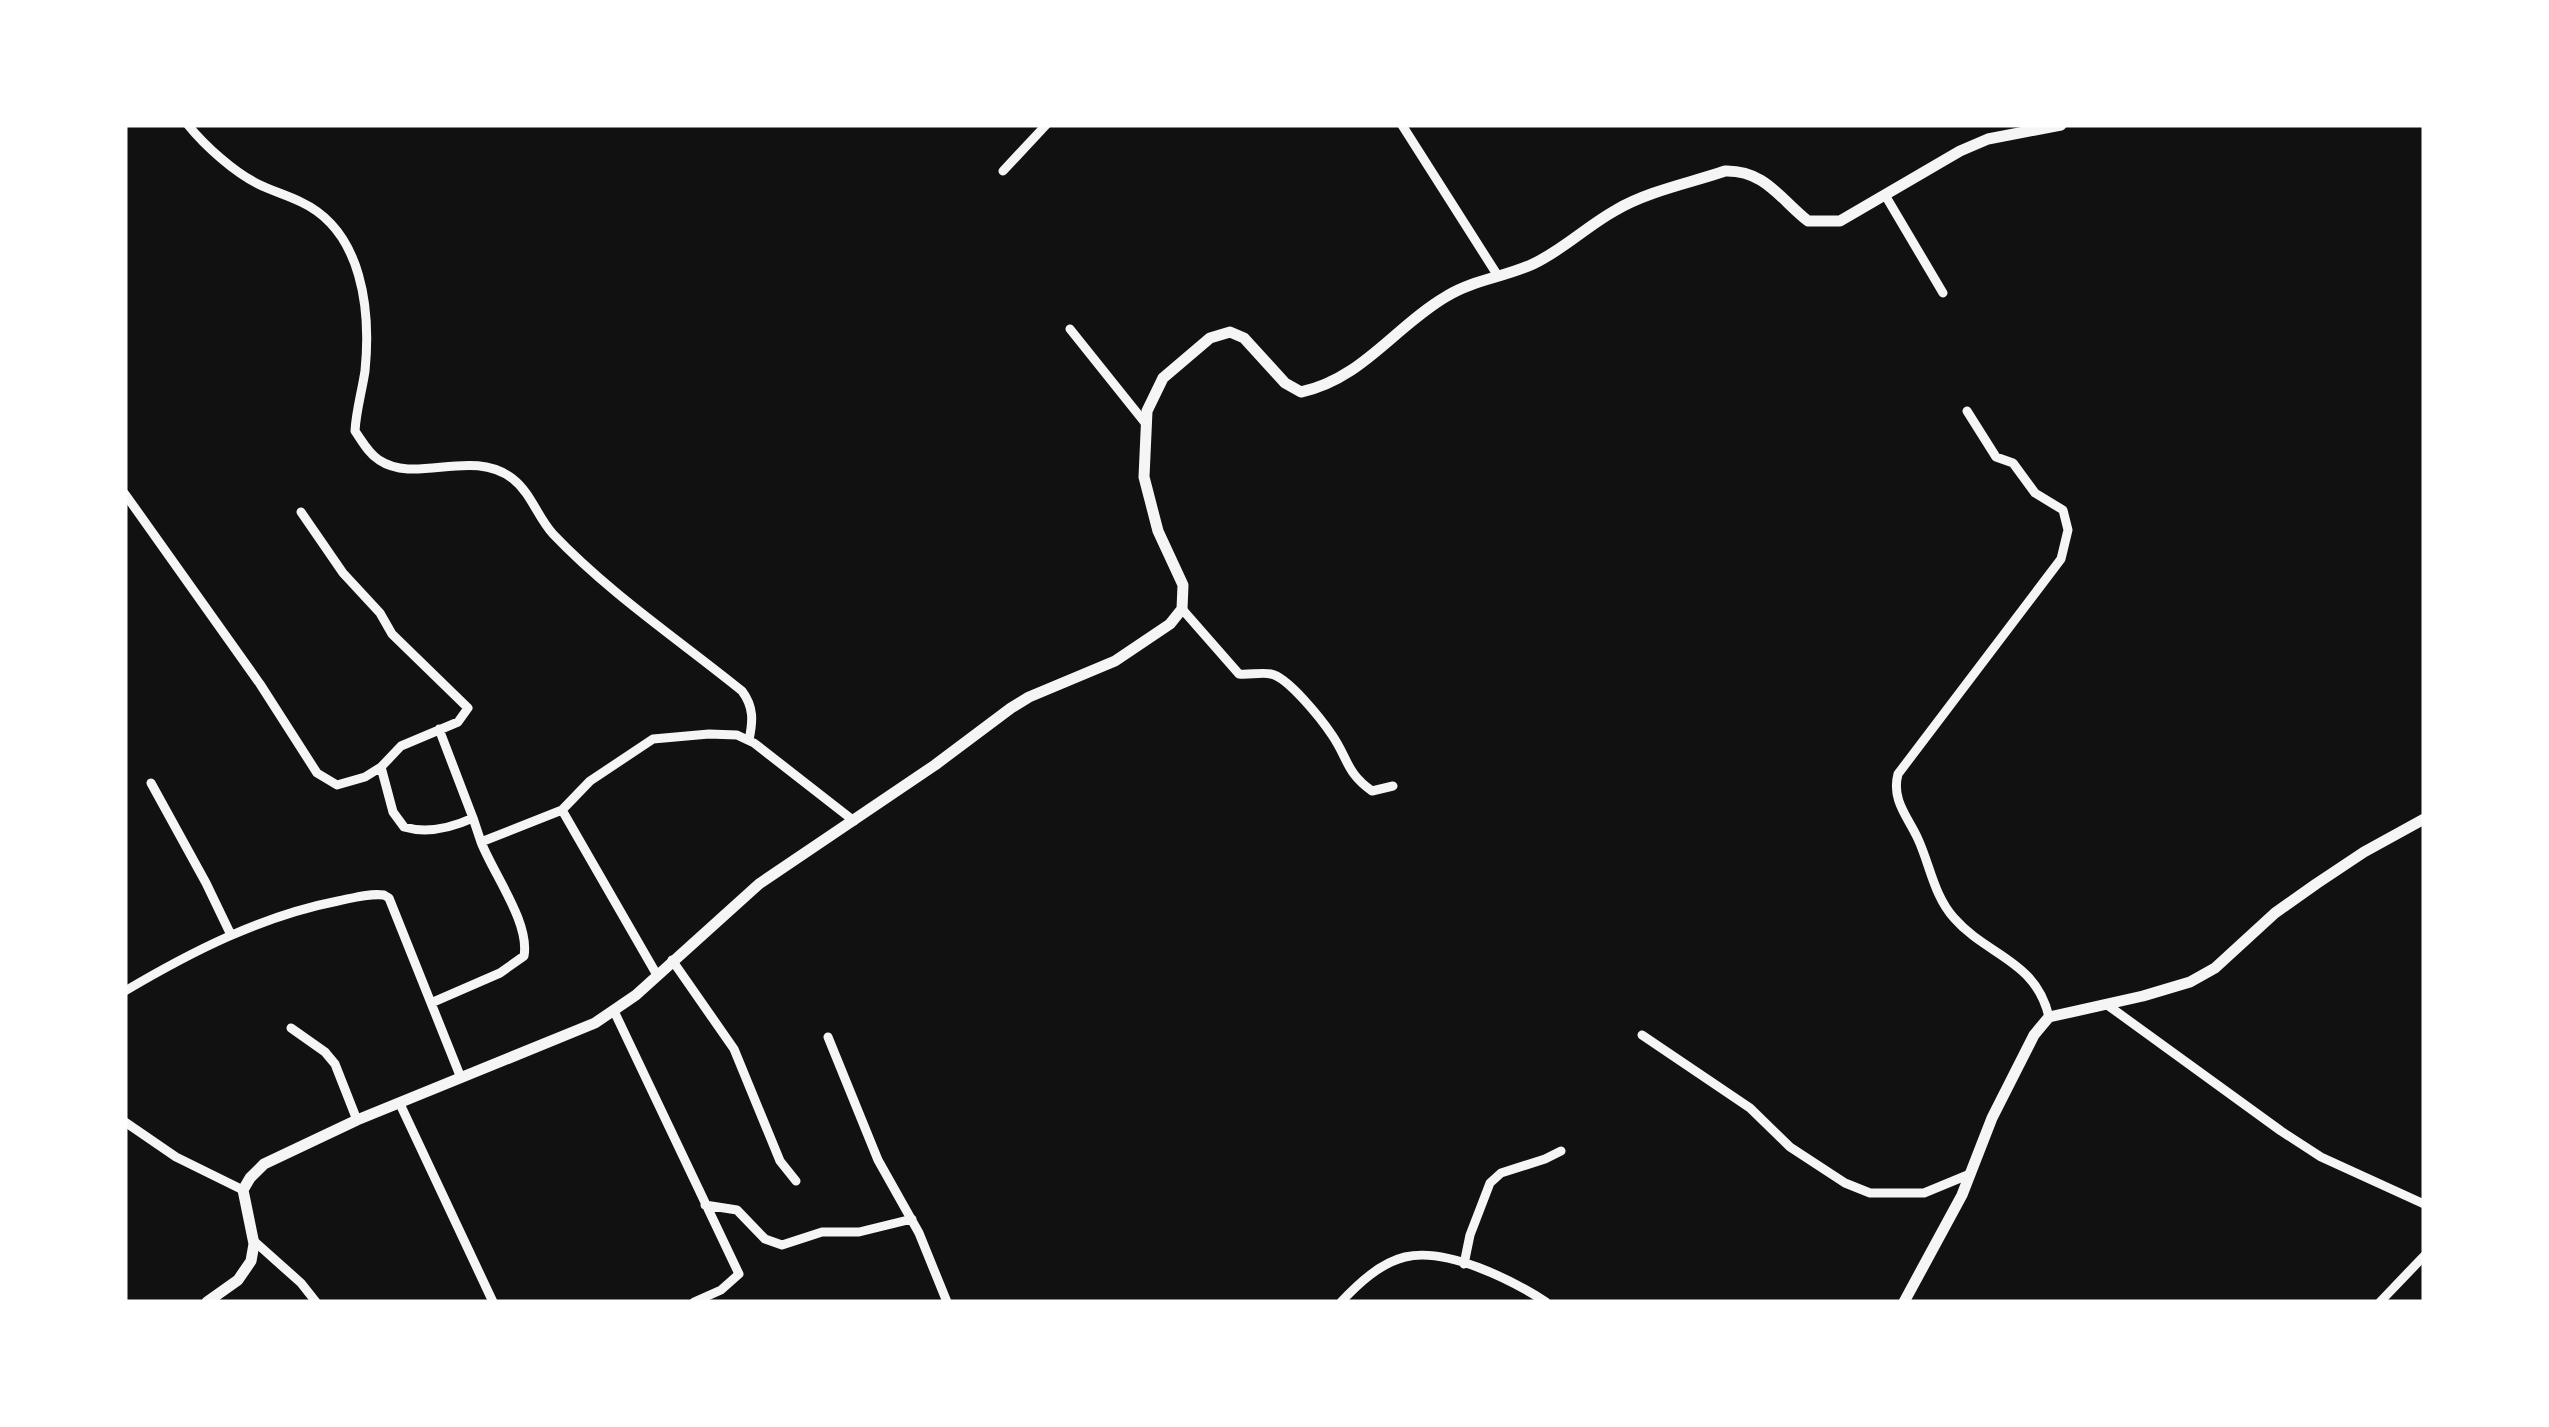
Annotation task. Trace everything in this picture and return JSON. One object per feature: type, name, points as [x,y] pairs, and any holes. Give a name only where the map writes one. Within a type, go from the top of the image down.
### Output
[{"type":"street","points":[[188,125],[243,175],[305,203],[325,218],[347,244],[368,322],[355,431],[376,458],[391,467],[410,469],[454,464],[484,467],[512,478],[551,532],[652,622],[742,692],[754,717],[750,740]]},
{"type":"street","points":[[1003,170],[1046,125]]},
{"type":"street","points":[[1402,125],[1498,276]]},
{"type":"street","points":[[208,1302],[244,1272],[254,1254],[244,1190],[264,1164],[357,1120],[568,1035],[614,1010],[759,884],[1019,702],[1097,670],[1170,624],[1182,609],[1183,585],[1158,531],[1144,477],[1146,424],[1152,396],[1163,378],[1210,338],[1230,332],[1244,338],[1284,383],[1301,392],[1328,386],[1348,375],[1447,296],[1552,254],[1622,206],[1725,172],[1741,171],[1761,178],[1808,221],[1840,221],[1960,151],[1988,139],[2060,125]]},
{"type":"street","points":[[1885,195],[1943,293]]},
{"type":"street","points":[[1070,329],[1146,424]]},
{"type":"street","points":[[1967,411],[1996,457],[2013,463],[2036,493],[2063,510],[2067,542],[2061,559],[1898,774],[1895,795],[1918,840],[1936,890],[1953,918],[2039,987],[2049,1017]]},
{"type":"street","points":[[125,494],[260,684],[316,772],[337,785],[365,777],[381,767],[400,746],[458,722],[468,708],[392,634],[380,612],[343,574],[301,512]]},
{"type":"street","points":[[1182,609],[1240,674],[1271,674],[1292,688],[1334,737],[1358,781],[1372,791],[1393,786]]},
{"type":"street","points":[[431,1003],[500,973],[524,956],[526,942],[523,926],[482,842],[439,729]]},
{"type":"street","points":[[482,842],[562,810],[590,780],[652,739],[710,734],[737,735],[750,740],[854,820]]},
{"type":"street","points":[[381,767],[393,812],[404,828],[438,830],[474,818]]},
{"type":"street","points":[[150,783],[231,936]]},
{"type":"street","points":[[562,810],[657,975]]},
{"type":"street","points":[[1904,1302],[1970,1174],[1992,1118],[2034,1035],[2049,1017],[2190,982],[2215,968],[2275,914],[2316,884],[2424,819]]},
{"type":"street","points":[[125,992],[178,960],[231,936],[318,905],[384,895],[389,898],[461,1078]]},
{"type":"street","points":[[672,960],[734,1049],[780,1161],[796,1180]]},
{"type":"street","points":[[2106,1004],[2208,1081],[2322,1157],[2424,1204]]},
{"type":"street","points":[[614,1010],[740,1274],[721,1290],[694,1302]]},
{"type":"street","points":[[291,1028],[336,1064],[357,1120]]},
{"type":"street","points":[[1642,1035],[1750,1108],[1790,1146],[1845,1183],[1870,1192],[1924,1193],[1970,1174]]},
{"type":"street","points":[[828,1037],[878,1160],[927,1248],[947,1302]]},
{"type":"street","points":[[400,1104],[494,1302]]},
{"type":"street","points":[[125,1122],[176,1157],[244,1190]]},
{"type":"street","points":[[1464,1264],[1470,1235],[1490,1184],[1501,1173],[1561,1151]]},
{"type":"street","points":[[706,1205],[737,1210],[765,1238],[782,1246],[822,1232],[859,1232],[912,1219]]},
{"type":"street","points":[[253,1240],[301,1283],[316,1302]]},
{"type":"street","points":[[1341,1302],[1372,1274],[1408,1256],[1464,1264],[1546,1302]]},
{"type":"street","points":[[2380,1302],[2424,1256]]}]
